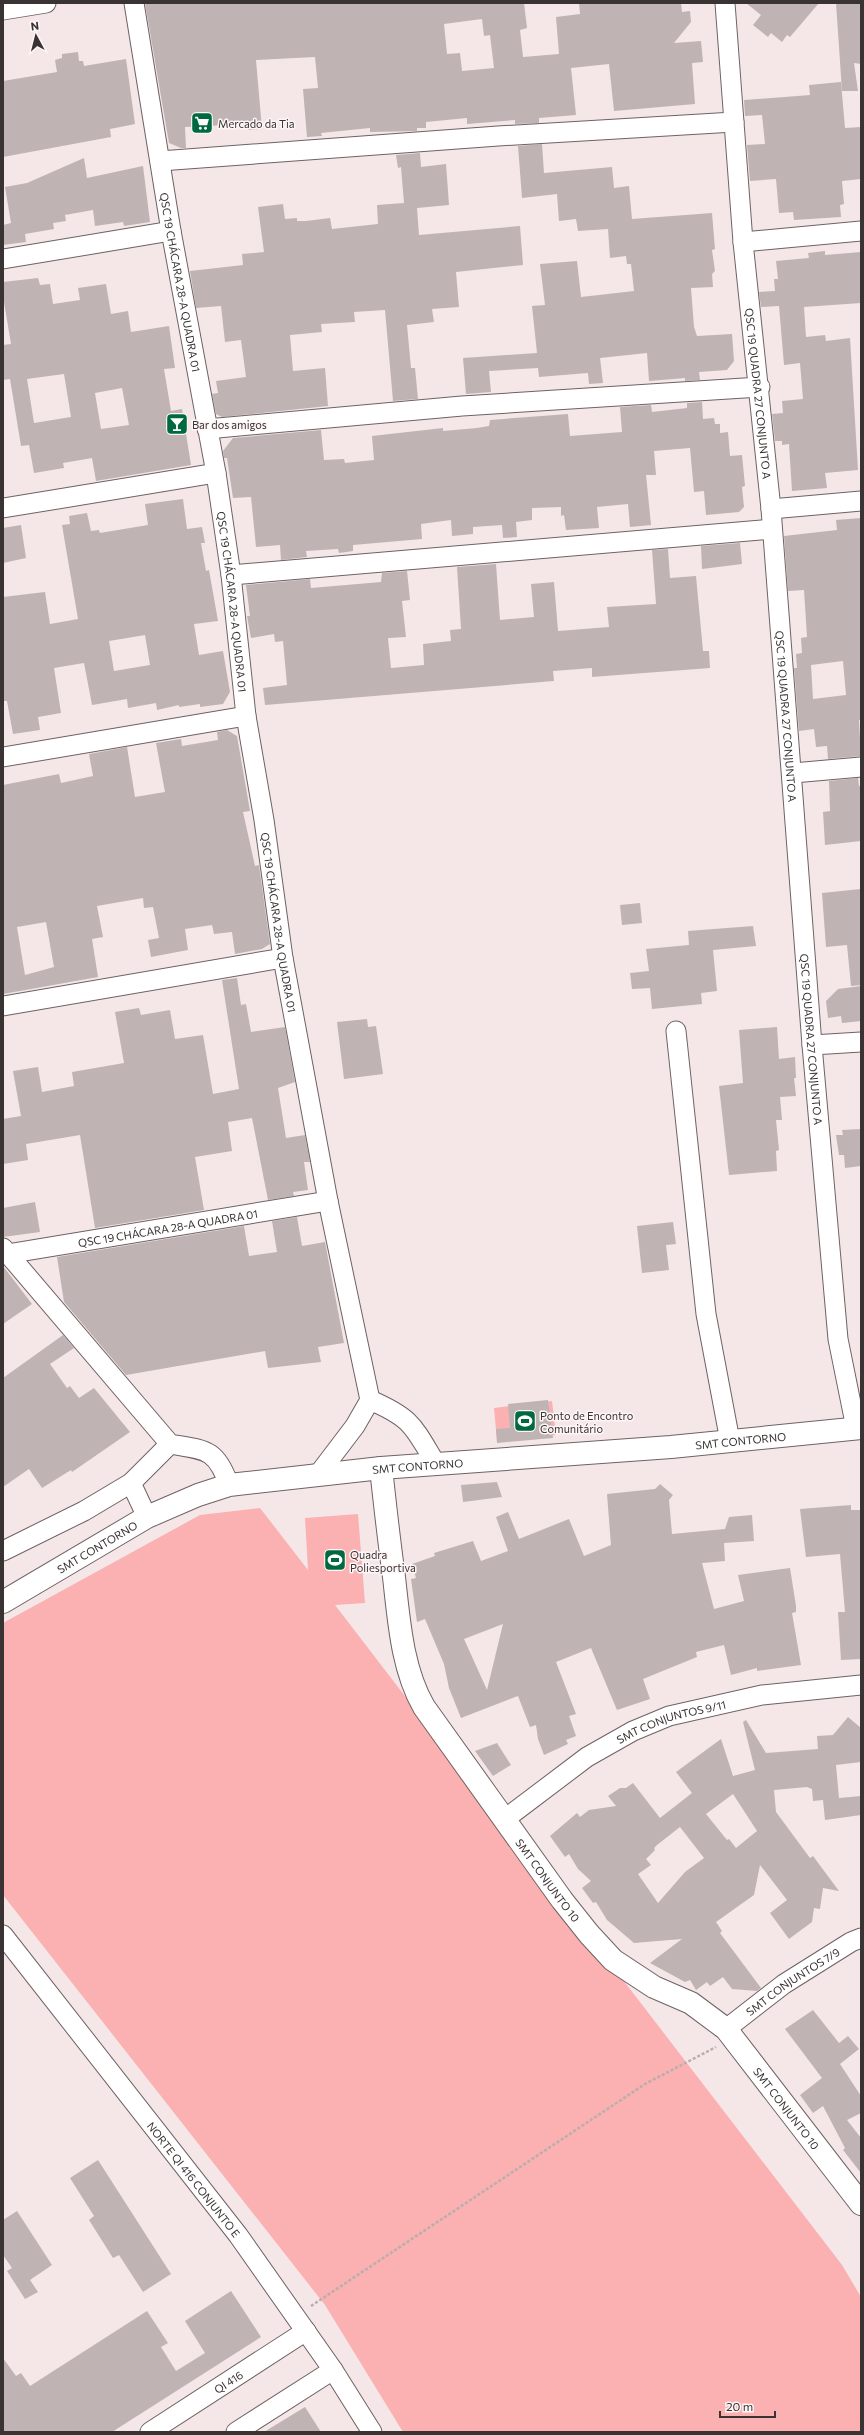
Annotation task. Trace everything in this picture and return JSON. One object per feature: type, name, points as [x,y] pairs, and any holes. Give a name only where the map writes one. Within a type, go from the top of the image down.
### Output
[{"type":"street","points":[[3,10],[46,3]]},
{"type":"street","name":"QSC 19 CHÁCARA 28-A QUADRA 01","points":[[134,3],[171,231],[216,474],[231,575],[246,716],[264,820],[283,958],[328,1201],[370,1400]]},
{"type":"street","name":"QSC 19 QUADRA 27 CONJUNTO A","points":[[725,3],[743,242],[760,387],[771,508],[793,773],[812,1045],[838,1339],[858,1428]]},
{"type":"street","points":[[160,161],[498,136],[734,122]]},
{"type":"street","points":[[3,259],[171,231]]},
{"type":"street","points":[[743,242],[861,232]]},
{"type":"street","points":[[207,429],[462,406],[760,387]]},
{"type":"street","points":[[3,508],[216,474]]},
{"type":"street","points":[[771,508],[861,501]]},
{"type":"street","points":[[231,575],[772,529]]},
{"type":"street","points":[[3,757],[246,716]]},
{"type":"street","points":[[793,773],[861,767]]},
{"type":"street","points":[[3,1006],[283,958]]},
{"type":"street","points":[[676,1031],[706,1314],[730,1441]]},
{"type":"street","points":[[812,1045],[861,1042]]},
{"type":"street","name":"QSC 19 CHÁCARA 28-A QUADRA 01","points":[[5,1251],[328,1201]]},
{"type":"street","points":[[5,1251],[170,1444],[206,1451],[222,1465],[228,1485]]},
{"type":"street","points":[[317,1476],[355,1426],[370,1400],[395,1411],[407,1420],[414,1427],[436,1464]]},
{"type":"street","name":"SMT CONTORNO","points":[[3,1602],[147,1517],[198,1495],[228,1485],[381,1468],[605,1452],[858,1428]]},
{"type":"street","points":[[3,1551],[84,1510],[131,1483],[170,1444]]},
{"type":"street","name":"SMT CONJUNTO 10","points":[[381,1468],[397,1605],[409,1672],[416,1692],[562,1900],[613,1960],[654,1987],[691,2003],[729,2033],[861,2204]]},
{"type":"street","points":[[131,1483],[147,1517]]},
{"type":"street","name":"SMT CONJUNTOS 9/11","points":[[505,1819],[587,1757],[633,1731],[669,1716],[762,1695],[861,1685]]},
{"type":"street","name":"NORTE QI 416 CONJUNTO E","points":[[3,1934],[238,2235],[333,2370],[372,2432]]},
{"type":"street","name":"SMT CONJUNTOS 7/9","points":[[729,2033],[784,1984],[851,1942],[861,1938]]},
{"type":"street","name":"QI 416","points":[[150,2432],[301,2324]]},
{"type":"street","points":[[236,2432],[333,2370]]},
{"type":"path","points":[[301,2324],[645,2084],[729,2033]]},
{"type":"shaded area","name":"Ponto de Encontro Comunitário","points":[[552,1401],[556,1435],[497,1441],[494,1408]]},
{"type":"shaded area","points":[[260,1508],[308,1570],[305,1518],[358,1514],[365,1603],[335,1605],[842,2265],[861,2297],[861,2432],[403,2432],[325,2305],[3,1895],[3,1623],[200,1515]]},
{"type":"building","points":[[145,3],[524,3],[527,28],[520,30],[523,57],[559,54],[556,17],[580,14],[579,3],[681,3],[682,12],[690,11],[691,22],[674,43],[701,41],[703,62],[692,63],[695,104],[614,111],[609,64],[571,68],[576,115],[539,118],[539,123],[515,124],[515,120],[467,124],[467,118],[426,122],[426,128],[417,128],[417,131],[370,132],[370,128],[321,133],[322,136],[307,137],[303,89],[318,88],[315,57],[256,60],[262,129],[248,130],[247,124],[185,127],[186,148],[181,148],[169,143]],"holes":[[[482,19],[484,36],[490,35],[494,68],[462,71],[460,53],[447,54],[444,24]]]},
{"type":"building","points":[[746,3],[819,3],[790,37],[787,35],[782,42],[771,33],[768,37],[753,25],[761,15]]},
{"type":"building","points":[[836,3],[861,3],[861,64],[854,63],[858,91],[842,91]]},
{"type":"building","points":[[78,52],[79,61],[83,61],[84,66],[126,59],[135,124],[110,129],[111,137],[3,157],[3,81],[57,72],[55,60],[62,58],[62,54]]},
{"type":"building","points":[[841,82],[845,128],[861,127],[861,179],[842,181],[844,204],[840,205],[841,217],[794,220],[793,212],[779,213],[776,179],[750,181],[747,145],[765,144],[762,115],[745,116],[744,100],[810,95],[809,85]]},
{"type":"building","points":[[542,144],[544,173],[612,167],[614,188],[629,186],[632,219],[712,213],[715,249],[712,250],[715,271],[712,274],[713,287],[691,288],[694,327],[697,336],[732,334],[734,361],[727,370],[699,372],[700,380],[685,381],[685,378],[649,381],[647,353],[600,358],[603,383],[589,384],[588,373],[539,377],[538,368],[489,371],[491,392],[466,394],[463,358],[537,353],[532,306],[545,305],[540,264],[577,261],[581,297],[634,291],[631,264],[627,264],[626,256],[610,258],[608,229],[578,231],[576,219],[559,221],[557,194],[522,198],[518,146]]},
{"type":"building","points":[[420,153],[421,167],[446,164],[449,205],[417,208],[419,235],[520,226],[523,265],[456,272],[459,307],[432,309],[434,322],[407,325],[411,368],[415,368],[418,399],[393,401],[385,310],[354,312],[355,322],[321,324],[322,332],[290,335],[293,371],[325,368],[328,406],[222,417],[216,414],[212,394],[218,393],[216,381],[246,377],[241,340],[225,342],[221,306],[196,308],[190,271],[243,265],[242,254],[264,252],[258,207],[283,204],[285,219],[297,218],[297,221],[306,221],[330,218],[332,229],[378,224],[377,205],[404,203],[401,167],[398,168],[396,155]]},
{"type":"building","points":[[84,158],[87,178],[143,166],[150,222],[124,226],[123,222],[95,226],[93,210],[65,215],[66,221],[53,223],[54,229],[25,234],[26,242],[3,245],[3,225],[11,223],[5,187],[27,183]]},
{"type":"building","points":[[825,251],[825,255],[861,252],[861,303],[804,307],[806,337],[825,335],[826,341],[850,338],[858,470],[825,473],[827,488],[792,491],[789,444],[782,445],[782,441],[775,441],[772,414],[783,413],[782,401],[803,399],[800,363],[784,365],[779,306],[761,307],[759,292],[775,291],[774,279],[778,279],[776,261],[809,258],[808,253]]},
{"type":"building","points":[[38,278],[40,285],[50,284],[53,304],[80,300],[78,288],[106,284],[111,314],[128,311],[131,332],[169,326],[175,368],[164,369],[171,411],[182,409],[191,465],[96,481],[92,458],[63,463],[64,468],[34,473],[29,445],[21,446],[10,379],[3,380],[3,345],[11,344],[3,296],[3,282]],"holes":[[[64,374],[71,417],[34,423],[27,379]],[[122,388],[129,425],[101,429],[95,393]]]},
{"type":"building","points":[[702,402],[703,419],[714,418],[715,424],[720,424],[720,433],[728,432],[730,456],[742,455],[745,486],[742,487],[744,507],[739,512],[706,515],[704,491],[694,492],[690,448],[654,451],[656,475],[646,475],[651,525],[630,527],[628,504],[597,507],[599,528],[566,530],[564,515],[561,516],[561,507],[532,508],[532,520],[516,522],[517,537],[503,538],[502,525],[473,527],[473,534],[452,536],[451,520],[421,524],[422,539],[353,545],[353,551],[339,553],[338,549],[306,551],[307,557],[281,560],[280,545],[256,547],[251,497],[233,498],[227,458],[224,458],[223,451],[233,438],[321,430],[324,460],[344,459],[345,463],[374,460],[372,436],[443,428],[443,431],[477,428],[489,426],[490,420],[568,414],[570,436],[622,432],[620,407],[651,405],[652,412],[687,408],[687,403]]},
{"type":"building","points":[[183,499],[187,529],[202,527],[205,543],[201,543],[206,571],[209,570],[218,621],[194,624],[199,655],[223,651],[230,692],[223,704],[200,707],[200,704],[179,707],[179,705],[157,710],[156,703],[128,708],[127,699],[92,705],[84,663],[54,668],[61,713],[38,717],[40,730],[13,734],[7,701],[3,701],[3,597],[45,592],[50,624],[78,619],[62,525],[70,524],[69,516],[87,513],[91,531],[99,530],[100,533],[148,525],[145,504]],"holes":[[[145,635],[150,665],[114,671],[109,641]]]},
{"type":"building","points":[[861,518],[861,720],[859,720],[861,756],[828,759],[827,746],[816,747],[814,729],[799,731],[794,668],[797,668],[796,654],[802,653],[801,638],[807,637],[804,590],[788,591],[784,536],[837,530],[836,520]],"holes":[[[843,661],[846,695],[813,699],[811,665]]]},
{"type":"building","points":[[21,525],[26,558],[3,563],[3,528]]},
{"type":"building","points":[[740,543],[742,564],[702,569],[701,546]]},
{"type":"building","points":[[668,549],[670,578],[696,576],[703,651],[709,651],[710,668],[592,677],[592,668],[553,671],[554,681],[265,705],[263,688],[287,685],[283,641],[275,642],[274,634],[251,638],[247,616],[250,616],[246,585],[310,579],[311,588],[381,582],[382,573],[407,571],[410,600],[402,601],[406,637],[388,638],[391,668],[424,665],[423,644],[451,641],[450,630],[461,629],[457,567],[496,564],[500,620],[534,617],[531,584],[554,582],[558,631],[609,627],[607,607],[656,604],[652,550]]},
{"type":"building","points":[[227,730],[237,736],[250,811],[243,812],[255,866],[259,865],[270,944],[262,949],[235,954],[232,932],[214,934],[212,925],[185,929],[188,950],[151,957],[148,940],[159,938],[153,907],[144,908],[143,898],[97,906],[103,937],[92,939],[98,977],[3,994],[3,785],[59,774],[61,783],[93,776],[89,754],[127,747],[135,797],[165,792],[156,743],[181,739],[182,746],[218,740],[217,732]],"holes":[[[46,922],[54,967],[25,975],[17,927]]]},
{"type":"building","points":[[858,778],[859,786],[861,786],[861,841],[825,845],[823,812],[830,811],[829,781]]},
{"type":"building","points":[[861,889],[861,985],[851,986],[847,945],[826,947],[822,893]]},
{"type":"building","points":[[640,903],[642,923],[622,925],[620,905]]},
{"type":"building","points":[[753,926],[756,946],[713,950],[717,991],[701,993],[702,1004],[652,1009],[650,988],[632,989],[630,973],[649,971],[646,949],[689,945],[688,931]]},
{"type":"building","points":[[237,978],[241,1005],[246,1004],[251,1032],[285,1027],[295,1082],[278,1088],[286,1138],[305,1135],[310,1162],[304,1162],[308,1190],[293,1192],[294,1196],[268,1200],[252,1118],[228,1122],[232,1151],[195,1157],[204,1210],[95,1228],[80,1135],[26,1144],[28,1160],[3,1164],[3,1119],[21,1116],[13,1071],[38,1067],[42,1092],[74,1086],[72,1072],[124,1063],[115,1012],[139,1008],[141,1015],[170,1010],[175,1039],[203,1035],[213,1094],[239,1089],[222,980]]},
{"type":"building","points":[[861,986],[861,1021],[842,1023],[841,1016],[828,1018],[826,1001],[838,989]]},
{"type":"building","points":[[367,1019],[368,1027],[376,1026],[383,1074],[344,1079],[337,1022]]},
{"type":"building","points":[[777,1027],[779,1059],[795,1057],[796,1078],[794,1078],[796,1096],[780,1097],[782,1120],[776,1120],[779,1150],[776,1151],[777,1171],[729,1175],[719,1086],[743,1083],[739,1030]]},
{"type":"building","points":[[861,1129],[861,1166],[845,1168],[844,1155],[839,1155],[836,1135],[843,1135],[842,1130]]},
{"type":"building","points":[[35,1202],[40,1232],[3,1237],[3,1208]]},
{"type":"building","points":[[297,1217],[302,1246],[325,1242],[344,1343],[318,1347],[321,1362],[268,1368],[265,1351],[126,1375],[64,1302],[57,1257],[244,1226],[249,1256],[277,1252],[272,1221]]},
{"type":"building","points":[[673,1222],[676,1244],[666,1245],[669,1270],[642,1273],[637,1226]]},
{"type":"building","points":[[3,1266],[32,1304],[3,1324]]},
{"type":"building","points":[[63,1335],[74,1348],[50,1364],[67,1388],[70,1386],[79,1398],[94,1388],[130,1432],[72,1472],[71,1470],[42,1488],[29,1469],[3,1487],[3,1378]]},
{"type":"building","name":"Ponto de Encontro Comunitário","points":[[548,1400],[553,1438],[497,1443],[496,1429],[510,1428],[508,1404]]},
{"type":"building","points":[[497,1482],[502,1497],[463,1502],[461,1485]]},
{"type":"building","points":[[660,1484],[673,1495],[669,1500],[672,1534],[725,1529],[729,1517],[752,1515],[754,1541],[724,1543],[725,1561],[702,1563],[714,1609],[744,1601],[738,1575],[790,1568],[796,1606],[796,1612],[792,1613],[801,1665],[757,1671],[757,1668],[731,1675],[724,1645],[696,1652],[697,1657],[643,1679],[650,1699],[617,1710],[591,1648],[556,1662],[576,1714],[569,1716],[576,1736],[566,1740],[568,1744],[544,1755],[538,1739],[536,1725],[530,1727],[518,1696],[461,1718],[449,1688],[444,1664],[425,1619],[417,1622],[411,1579],[416,1578],[412,1564],[435,1556],[434,1553],[473,1541],[481,1561],[508,1551],[496,1517],[508,1512],[519,1539],[569,1519],[584,1556],[611,1545],[607,1494],[655,1489]],"holes":[[[503,1624],[487,1690],[464,1639]]]},
{"type":"building","points":[[851,1505],[851,1510],[861,1510],[861,1659],[841,1660],[838,1612],[845,1612],[840,1554],[806,1557],[800,1509]]},
{"type":"building","points":[[848,1717],[861,1728],[861,1762],[836,1765],[839,1798],[861,1796],[861,1815],[825,1820],[823,1800],[813,1801],[812,1789],[807,1787],[774,1790],[776,1812],[810,1858],[813,1856],[839,1891],[823,1888],[820,1909],[814,1908],[812,1922],[789,1939],[770,1913],[787,1900],[760,1865],[754,1895],[716,1922],[722,1931],[720,1933],[761,1988],[757,1991],[732,1989],[723,1977],[710,1986],[707,1982],[696,1990],[690,1980],[685,1982],[650,1963],[682,1939],[634,1943],[607,1920],[596,1902],[593,1903],[582,1888],[591,1881],[578,1869],[569,1854],[565,1857],[550,1836],[577,1813],[580,1817],[589,1810],[616,1806],[608,1796],[620,1788],[626,1788],[633,1783],[660,1818],[692,1793],[676,1772],[721,1739],[733,1776],[755,1770],[743,1722],[746,1720],[766,1753],[818,1749],[817,1736],[833,1735]],"holes":[[[733,1794],[757,1831],[736,1848],[729,1839],[727,1840],[706,1814]],[[680,1827],[704,1858],[685,1872],[658,1903],[638,1874],[651,1865],[646,1859],[655,1850],[654,1848]]]},
{"type":"building","points":[[497,1743],[511,1765],[493,1776],[475,1751]]},
{"type":"building","points":[[813,2010],[839,2043],[848,2036],[859,2049],[840,2064],[861,2096],[861,2113],[847,2120],[861,2138],[861,2173],[843,2150],[845,2148],[823,2106],[813,2113],[800,2095],[822,2078],[785,2029]]},
{"type":"building","points":[[98,2160],[171,2274],[143,2292],[119,2255],[113,2258],[89,2220],[94,2216],[70,2178]]},
{"type":"building","points":[[17,2211],[52,2265],[30,2280],[38,2292],[25,2299],[7,2271],[12,2268],[3,2255],[3,2220]]},
{"type":"building","points":[[231,2291],[261,2337],[112,2432],[3,2432],[3,2358],[16,2376],[21,2373],[30,2386],[147,2311],[168,2343],[161,2347],[176,2371],[205,2353],[185,2321]]},
{"type":"building","points":[[305,2407],[321,2432],[264,2432]]},
{"type":"place","name":"Mercado da Tia","points":[[202,123]]},
{"type":"place","name":"Bar dos amigos","points":[[177,424]]},
{"type":"place","name":"Ponto de Encontro Comunitário","points":[[525,1421]]},
{"type":"place","name":"Quadra Poliesportiva","points":[[335,1560]]}]
